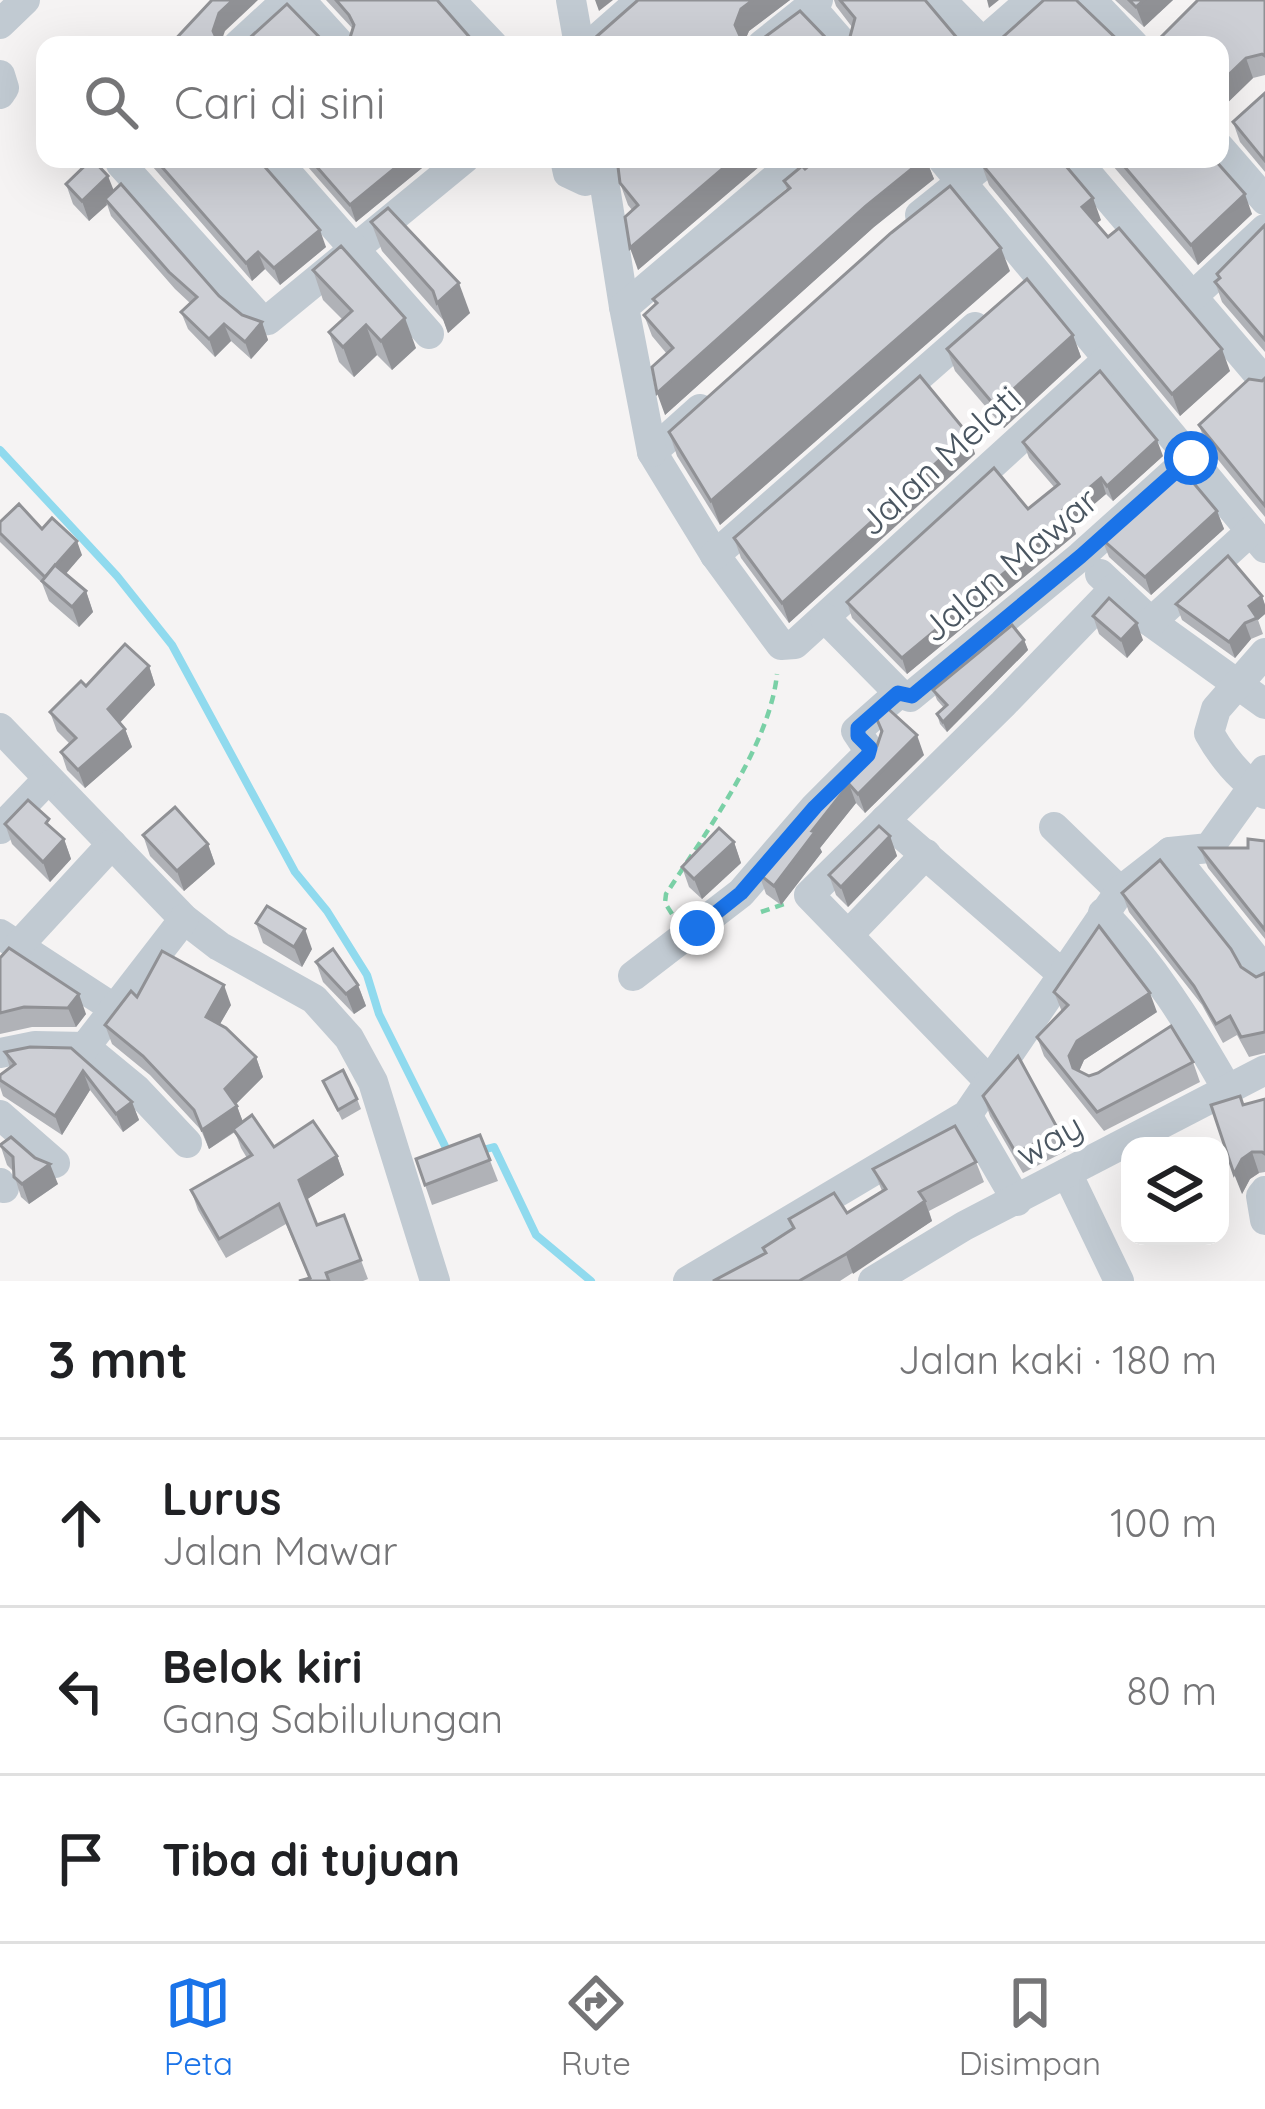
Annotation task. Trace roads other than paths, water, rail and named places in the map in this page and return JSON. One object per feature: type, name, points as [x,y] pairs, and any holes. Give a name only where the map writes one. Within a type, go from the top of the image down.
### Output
[{"type":"street","points":[[0,24],[25,0]]},
{"type":"street","points":[[248,36],[287,0]]},
{"type":"street","points":[[300,0],[333,36]]},
{"type":"street","points":[[450,0],[484,36]]},
{"type":"street","points":[[571,0],[577,36]]},
{"type":"street","points":[[600,36],[641,0]]},
{"type":"street","points":[[941,0],[976,36]]},
{"type":"street","points":[[993,36],[1031,0]]},
{"type":"street","points":[[1091,0],[1125,36]]},
{"type":"street","points":[[773,36],[814,3],[838,36]]},
{"type":"street","points":[[0,74],[4,88],[0,94]]},
{"type":"street","points":[[1229,158],[1265,200]]},
{"type":"street","points":[[125,168],[264,319],[272,319],[446,168]]},
{"type":"street","points":[[283,168],[429,334]]},
{"type":"street","points":[[567,168],[577,180],[610,168]]},
{"type":"street","points":[[613,168],[624,307],[652,452],[715,555],[1021,288]]},
{"type":"street","points":[[624,307],[787,168]]},
{"type":"street","points":[[1083,168],[1256,374]]},
{"type":"street","points":[[905,226],[952,170],[1021,288],[1107,360],[1189,443],[1258,540],[1151,622]]},
{"type":"street","points":[[1193,296],[1265,229]]},
{"type":"street","name":"Jalan Melati","points":[[715,555],[781,644],[795,644],[1107,360]]},
{"type":"street","points":[[652,452],[719,392]]},
{"type":"street","name":"Jalan Mawar","points":[[898,693],[912,696],[1081,556],[1189,443]]},
{"type":"street","points":[[1081,556],[1151,622],[1265,704]]},
{"type":"street","points":[[990,1082],[809,895],[1115,588]]},
{"type":"street","points":[[633,976],[741,893],[815,807],[868,755],[870,748],[856,731],[898,693],[825,618]]},
{"type":"street","points":[[688,1281],[967,1115],[1112,902],[1170,852],[1209,848],[1261,783],[1219,751],[1209,733],[1210,718],[1265,653]]},
{"type":"street","points":[[0,728],[184,919],[220,946],[314,999],[349,1038],[373,1082],[435,1281]]},
{"type":"street","points":[[0,829],[48,779]]},
{"type":"street","points":[[885,820],[1061,973]]},
{"type":"street","points":[[1054,827],[1112,902],[1177,1023],[1226,1087]]},
{"type":"street","points":[[112,844],[9,940],[115,1010]]},
{"type":"street","points":[[1170,852],[1262,964]]},
{"type":"street","points":[[848,935],[926,854]]},
{"type":"street","points":[[85,1047],[184,919]]},
{"type":"street","points":[[0,1053],[35,1046],[85,1047],[136,1089],[187,1143]]},
{"type":"street","name":"way","points":[[873,1281],[964,1226],[1265,1070]]},
{"type":"street","points":[[967,1115],[1017,1201]]},
{"type":"street","points":[[2,1122],[55,1163]]},
{"type":"street","points":[[1067,1173],[1119,1281]]},
{"type":"street","points":[[1265,1191],[1261,1196],[1265,1220]]},
{"type":"waterway","points":[[0,450],[117,576],[172,645],[295,872],[327,911],[367,975],[379,1014],[449,1154]]},
{"type":"waterway","points":[[479,1151],[494,1147],[536,1235],[591,1281]]}]
